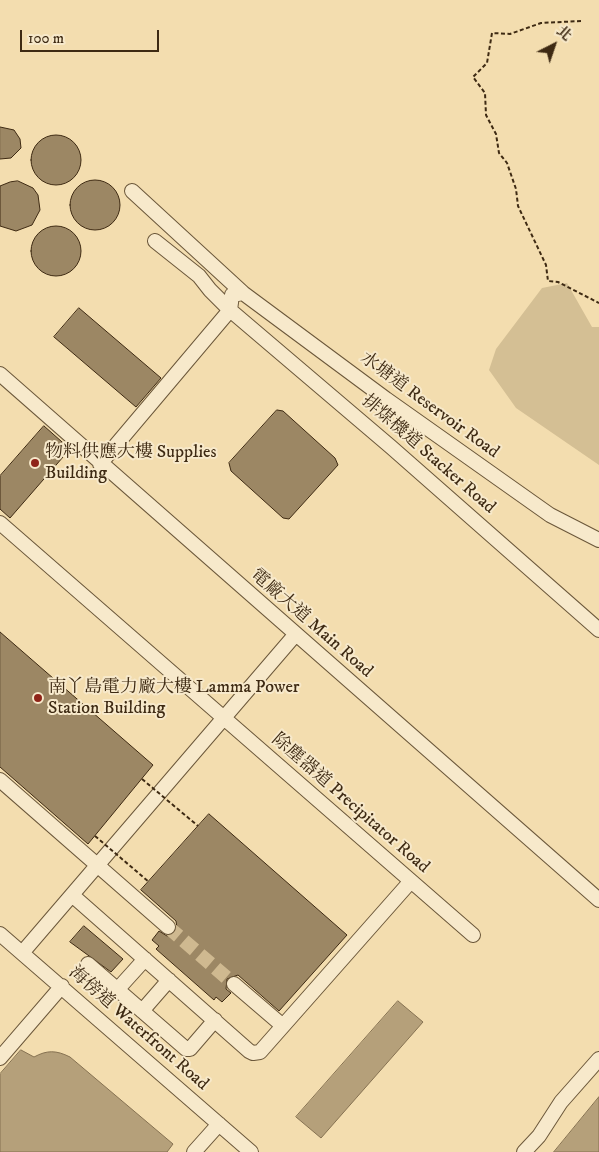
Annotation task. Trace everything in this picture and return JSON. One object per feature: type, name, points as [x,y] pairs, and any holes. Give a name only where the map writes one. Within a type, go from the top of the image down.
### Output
[{"type":"lane","name":"水塘道 Reservoir Road","points":[[132,190],[242,293],[386,399],[550,515],[599,540]]},
{"type":"lane","name":"排煤機道 Stacker Road","points":[[155,240],[199,276],[230,310],[391,447],[599,630]]},
{"type":"lane","points":[[100,464],[230,310],[232,295],[242,293]]},
{"type":"lane","name":"電廠大道 Main Road","points":[[0,374],[295,636],[599,900]]},
{"type":"lane","name":"除塵器道 Precipitator Road","points":[[0,523],[473,935]]},
{"type":"lane","points":[[22,952],[295,636]]},
{"type":"lane","points":[[0,780],[168,927]]},
{"type":"lane","points":[[72,895],[253,1054],[260,1052],[411,881]]},
{"type":"lane","name":"海傍道 Waterfront Road","points":[[0,934],[251,1152]]},
{"type":"lane","points":[[118,990],[145,959]]},
{"type":"lane","points":[[88,964],[188,1050],[215,1020]]},
{"type":"lane","points":[[142,1011],[169,980]]},
{"type":"lane","points":[[234,984],[283,1026]]},
{"type":"lane","points":[[0,1058],[62,986]]},
{"type":"lane","points":[[524,1152],[539,1136],[561,1102],[599,1059]]},
{"type":"lane","points":[[194,1152],[219,1124]]},
{"type":"path","points":[[581,21],[541,23],[510,34],[492,34],[487,63],[473,77],[485,93],[486,115],[496,134],[499,153],[507,162],[516,189],[518,206],[546,265],[548,281],[558,282],[599,303]]},
{"type":"path","points":[[142,779],[198,826]]},
{"type":"path","points":[[95,836],[149,882]]},
{"type":"shaded area","points":[[567,283],[592,327],[599,327],[599,465],[516,408],[489,370],[496,349],[542,288]]},
{"type":"shaded area","points":[[398,1001],[423,1022],[321,1138],[296,1117]]},
{"type":"shaded area","points":[[21,1050],[34,1057],[52,1052],[70,1057],[173,1144],[167,1152],[0,1152],[0,1074]]},
{"type":"shaded area","points":[[599,1097],[599,1152],[554,1152]]},
{"type":"building","points":[[0,127],[14,130],[20,139],[21,148],[11,158],[0,159]]},
{"type":"building","points":[[56,135],[66,137],[74,142],[79,150],[81,160],[79,170],[74,178],[66,183],[56,185],[46,183],[38,178],[33,170],[31,160],[33,150],[38,142],[46,137]]},
{"type":"building","points":[[90,180],[100,180],[113,187],[120,200],[120,210],[113,223],[100,230],[90,230],[81,226],[74,219],[70,210],[70,200],[74,191],[81,184]]},
{"type":"building","points":[[18,181],[33,188],[38,195],[40,210],[32,225],[16,231],[0,226],[0,186]]},
{"type":"building","points":[[56,226],[66,228],[74,233],[79,241],[81,251],[79,261],[74,269],[66,274],[56,276],[46,274],[38,269],[33,261],[31,251],[33,241],[38,233],[46,228]]},
{"type":"building","points":[[79,308],[161,378],[136,407],[54,337]]},
{"type":"building","points":[[277,410],[283,411],[335,458],[338,465],[289,519],[283,518],[231,471],[229,463]]},
{"type":"building","name":"物料供應大樓 Supplies Building","points":[[44,426],[70,449],[10,518],[0,509],[0,476]]},
{"type":"building","name":"南丫島電力廠大樓 Lamma Power Station Building","points":[[0,632],[153,765],[88,844],[0,767]]},
{"type":"building","points":[[209,814],[347,935],[279,1011],[238,975],[227,979],[226,989],[231,993],[222,1002],[216,997],[214,1000],[156,949],[159,946],[152,940],[159,931],[167,936],[174,933],[177,928],[176,921],[141,890]]},
{"type":"building","points":[[84,926],[123,959],[111,972],[70,942]]},
{"type":"tunnel","points":[[168,927],[234,984]]},
{"type":"place","name":"物料供應大樓 Supplies Building","points":[[35,463]]},
{"type":"place","name":"南丫島電力廠大樓 Lamma Power Station Building","points":[[38,698]]}]
